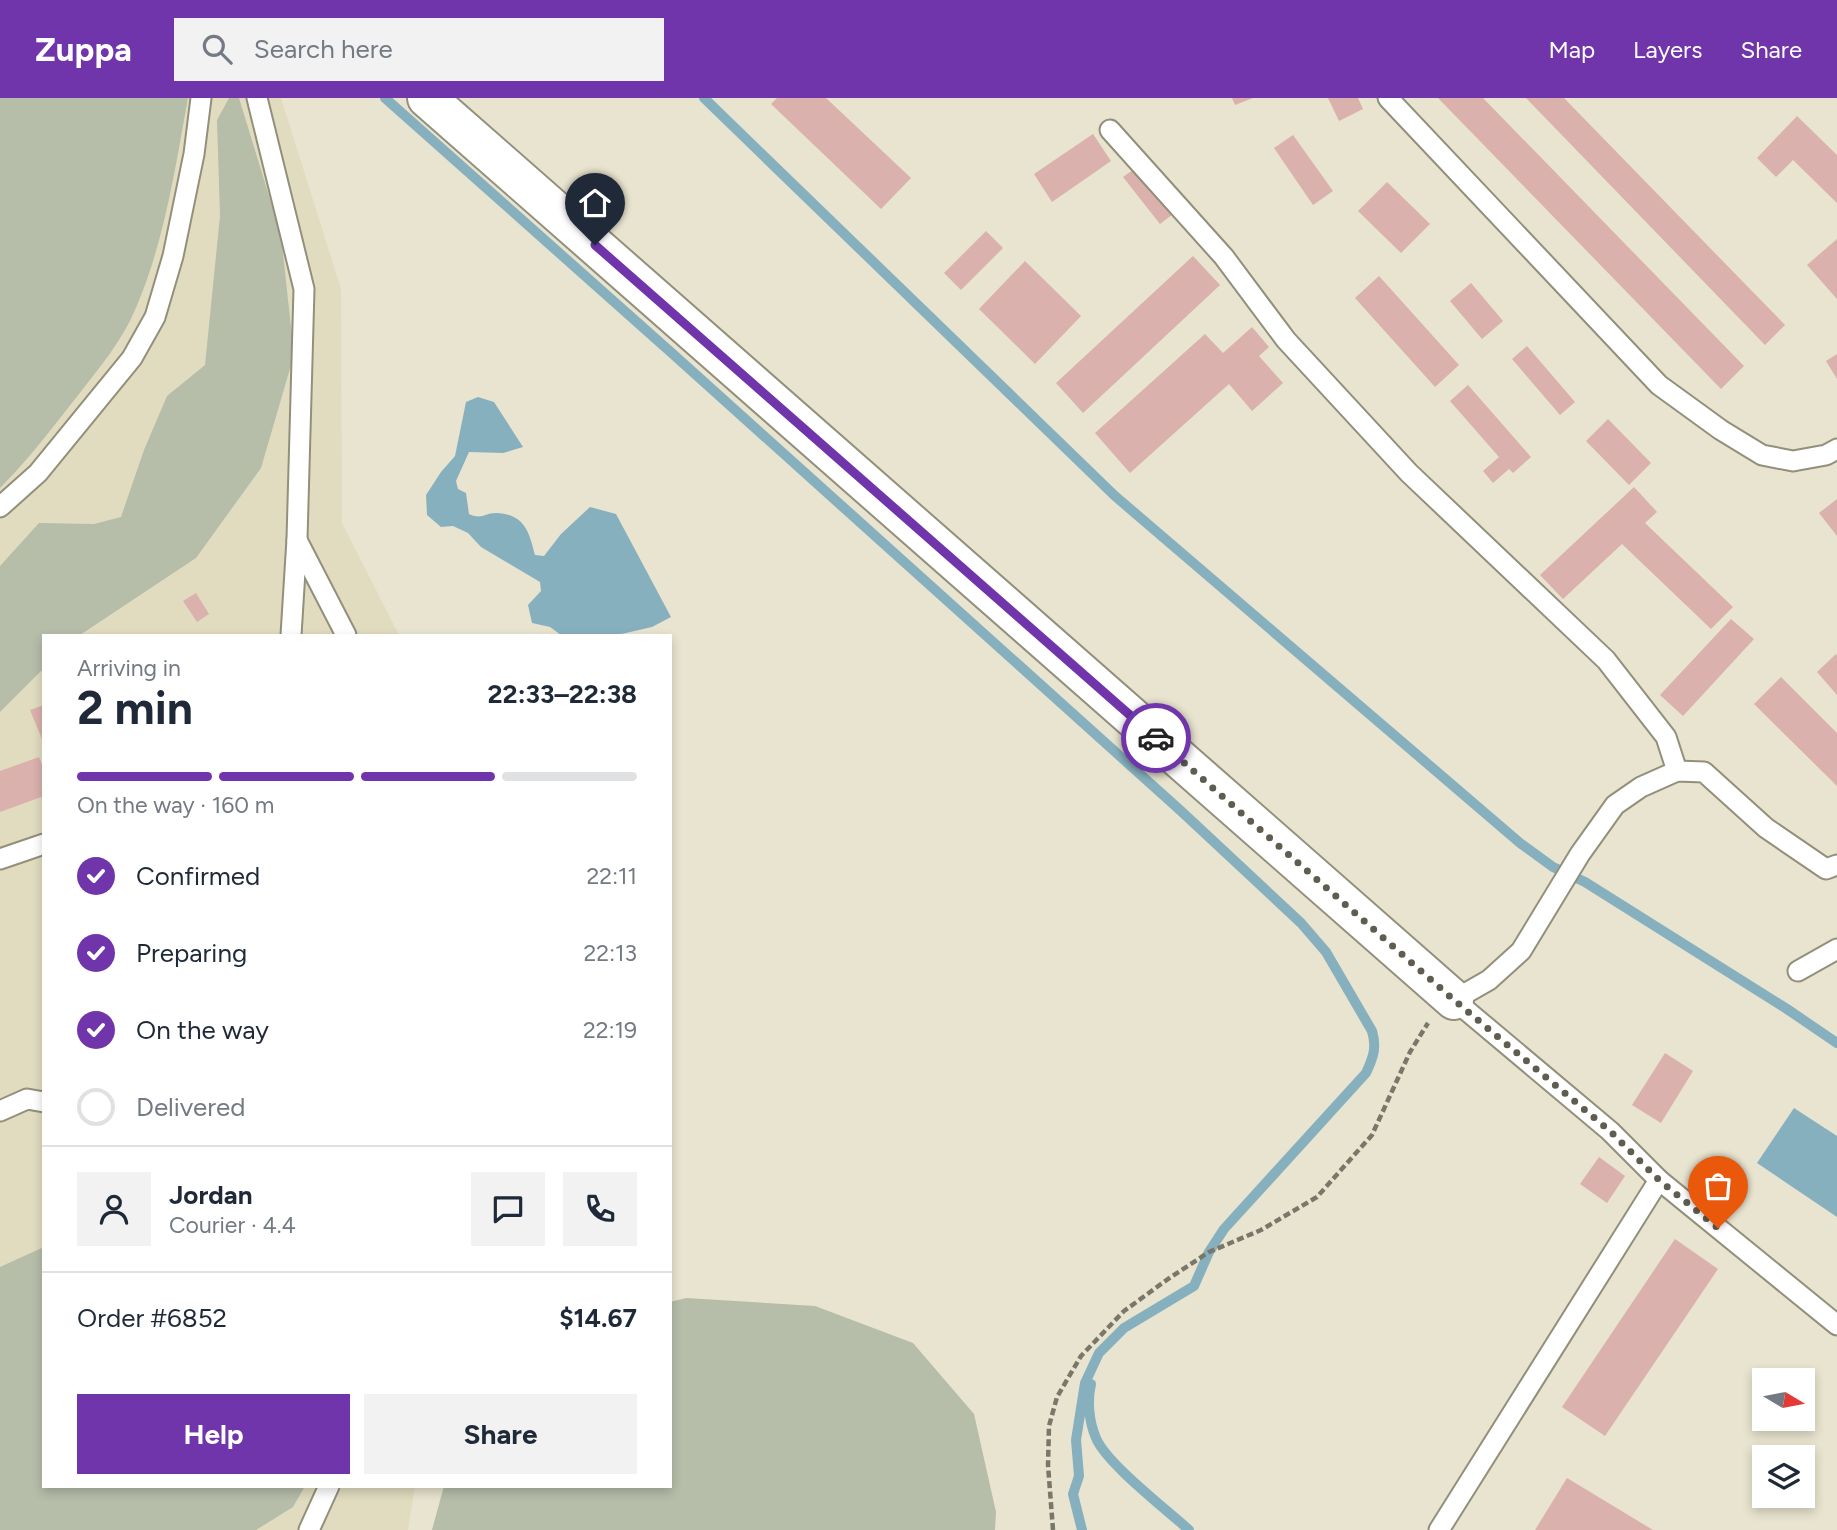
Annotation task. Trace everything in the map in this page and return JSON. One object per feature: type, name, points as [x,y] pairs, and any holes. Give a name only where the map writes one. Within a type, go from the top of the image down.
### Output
[{"type":"main road","points":[[428,98],[1454,1000]]},
{"type":"lane","points":[[0,507],[38,473],[132,358],[155,317],[181,218],[194,154],[201,98]]},
{"type":"lane","points":[[257,98],[304,289],[297,539],[290,634]]},
{"type":"lane","points":[[1388,98],[1659,386],[1762,455],[1793,461],[1826,456],[1837,449]]},
{"type":"lane","points":[[1110,130],[1224,257],[1286,341],[1409,473],[1606,660],[1666,737],[1677,771]]},
{"type":"lane","points":[[297,539],[345,634]]},
{"type":"lane","points":[[1837,865],[1826,869],[1766,828],[1704,772],[1677,771],[1642,787],[1615,805],[1580,854],[1521,951],[1489,980],[1454,1000],[1610,1131],[1659,1180],[1837,1325]]},
{"type":"lane","points":[[0,859],[42,845]]},
{"type":"lane","points":[[1798,971],[1837,949]]},
{"type":"lane","points":[[0,1111],[27,1099],[42,1102]]},
{"type":"lane","points":[[1439,1530],[1659,1180]]},
{"type":"lane","points":[[309,1530],[328,1488]]},
{"type":"path","points":[[1053,1530],[1048,1465],[1049,1426],[1057,1396],[1081,1356],[1124,1311],[1168,1279],[1209,1252],[1261,1230],[1317,1197],[1371,1135],[1424,1026],[1454,1000]]},
{"type":"shaded area","points":[[0,98],[281,98],[341,289],[342,523],[398,634],[42,634],[42,1488],[415,1488],[408,1530],[0,1530]]},
{"type":"green space","points":[[0,98],[188,98],[161,233],[145,285],[130,321],[110,354],[79,394],[0,488]]},
{"type":"green space","points":[[229,98],[239,98],[281,235],[294,355],[261,468],[196,558],[82,634],[42,634],[42,670],[0,712],[0,566],[39,523],[94,524],[121,517],[144,450],[167,396],[205,365],[220,216],[217,120]]},
{"type":"green space","points":[[42,1248],[42,1488],[304,1488],[293,1507],[256,1530],[0,1530],[0,1267]]},
{"type":"green space","points":[[686,1298],[815,1306],[913,1343],[974,1414],[996,1512],[995,1530],[432,1530],[443,1488],[672,1488],[672,1302]]},
{"type":"water","points":[[478,397],[494,402],[523,447],[503,453],[469,452],[456,481],[458,489],[466,493],[469,514],[481,516],[496,513],[513,517],[520,521],[528,532],[535,555],[544,556],[561,534],[590,507],[616,514],[671,617],[652,627],[621,634],[560,634],[550,627],[532,623],[528,605],[541,591],[540,582],[481,547],[468,533],[453,526],[441,527],[427,515],[426,495],[455,456],[466,402]]},
{"type":"water","points":[[1794,1108],[1837,1136],[1837,1217],[1757,1163]]},
{"type":"building","points":[[777,98],[826,98],[911,178],[881,209],[771,104]]},
{"type":"building","points":[[1232,98],[1253,98],[1235,105]]},
{"type":"building","points":[[1328,98],[1358,98],[1363,109],[1339,121]]},
{"type":"building","points":[[1438,98],[1483,98],[1744,366],[1721,389]]},
{"type":"building","points":[[1526,98],[1564,98],[1785,325],[1765,345]]},
{"type":"building","points":[[1797,116],[1837,155],[1837,203],[1793,160],[1776,177],[1757,158]]},
{"type":"building","points":[[1093,134],[1111,161],[1052,202],[1034,174]]},
{"type":"building","points":[[1293,135],[1333,191],[1313,205],[1274,148]]},
{"type":"building","points":[[1137,167],[1173,214],[1160,224],[1123,177]]},
{"type":"building","points":[[1387,182],[1430,224],[1401,253],[1358,211]]},
{"type":"building","points":[[986,231],[1003,248],[961,290],[944,273]]},
{"type":"building","points":[[1837,239],[1837,299],[1807,265]]},
{"type":"building","points":[[1193,256],[1220,285],[1083,413],[1056,383]]},
{"type":"building","points":[[1025,261],[1081,316],[1035,364],[979,309]]},
{"type":"building","points":[[1379,276],[1459,365],[1435,387],[1355,298]]},
{"type":"building","points":[[1471,283],[1503,321],[1482,339],[1450,301]]},
{"type":"building","points":[[1252,327],[1269,347],[1259,356],[1283,383],[1252,411],[1229,384],[1130,473],[1095,433],[1205,334],[1223,353]]},
{"type":"building","points":[[1527,346],[1575,402],[1560,415],[1512,359]]},
{"type":"building","points":[[1837,354],[1837,379],[1826,361]]},
{"type":"building","points":[[1468,385],[1531,457],[1513,473],[1509,469],[1493,483],[1483,471],[1499,457],[1450,401]]},
{"type":"building","points":[[1608,419],[1651,463],[1629,485],[1586,441]]},
{"type":"building","points":[[1634,487],[1657,512],[1645,523],[1733,607],[1711,629],[1622,544],[1563,599],[1540,575]]},
{"type":"building","points":[[1837,499],[1837,536],[1819,513]]},
{"type":"building","points":[[196,593],[209,614],[197,622],[183,601]]},
{"type":"building","points":[[1731,619],[1754,639],[1683,716],[1660,695]]},
{"type":"building","points":[[1836,654],[1837,656],[1837,695],[1817,672]]},
{"type":"building","points":[[1781,677],[1837,733],[1837,786],[1754,704]]},
{"type":"building","points":[[42,706],[42,739],[30,710]]},
{"type":"building","points":[[39,757],[42,765],[42,797],[0,812],[0,771]]},
{"type":"building","points":[[1665,1053],[1693,1071],[1661,1123],[1632,1105]]},
{"type":"building","points":[[1599,1157],[1625,1176],[1607,1203],[1580,1184]]},
{"type":"building","points":[[1675,1239],[1718,1269],[1605,1436],[1562,1407]]},
{"type":"building","points":[[1567,1478],[1653,1530],[1535,1530]]},
{"type":"waterway","points":[[385,98],[1181,811],[1301,923],[1326,952],[1372,1031],[1373,1053],[1366,1073],[1224,1229],[1209,1252],[1194,1286],[1124,1328],[1099,1353],[1085,1383],[1076,1440],[1079,1476],[1073,1494],[1082,1530]]},
{"type":"waterway","points":[[704,98],[1115,496],[1520,843],[1553,867],[1585,882],[1837,1043]]},
{"type":"waterway","points":[[1091,1384],[1090,1418],[1102,1448],[1124,1473],[1189,1530]]},
{"type":"way so far","points":[[1156,738],[1454,1000],[1610,1131],[1659,1180],[1718,1228]]},
{"type":"route","points":[[595,245],[1156,738]]}]
